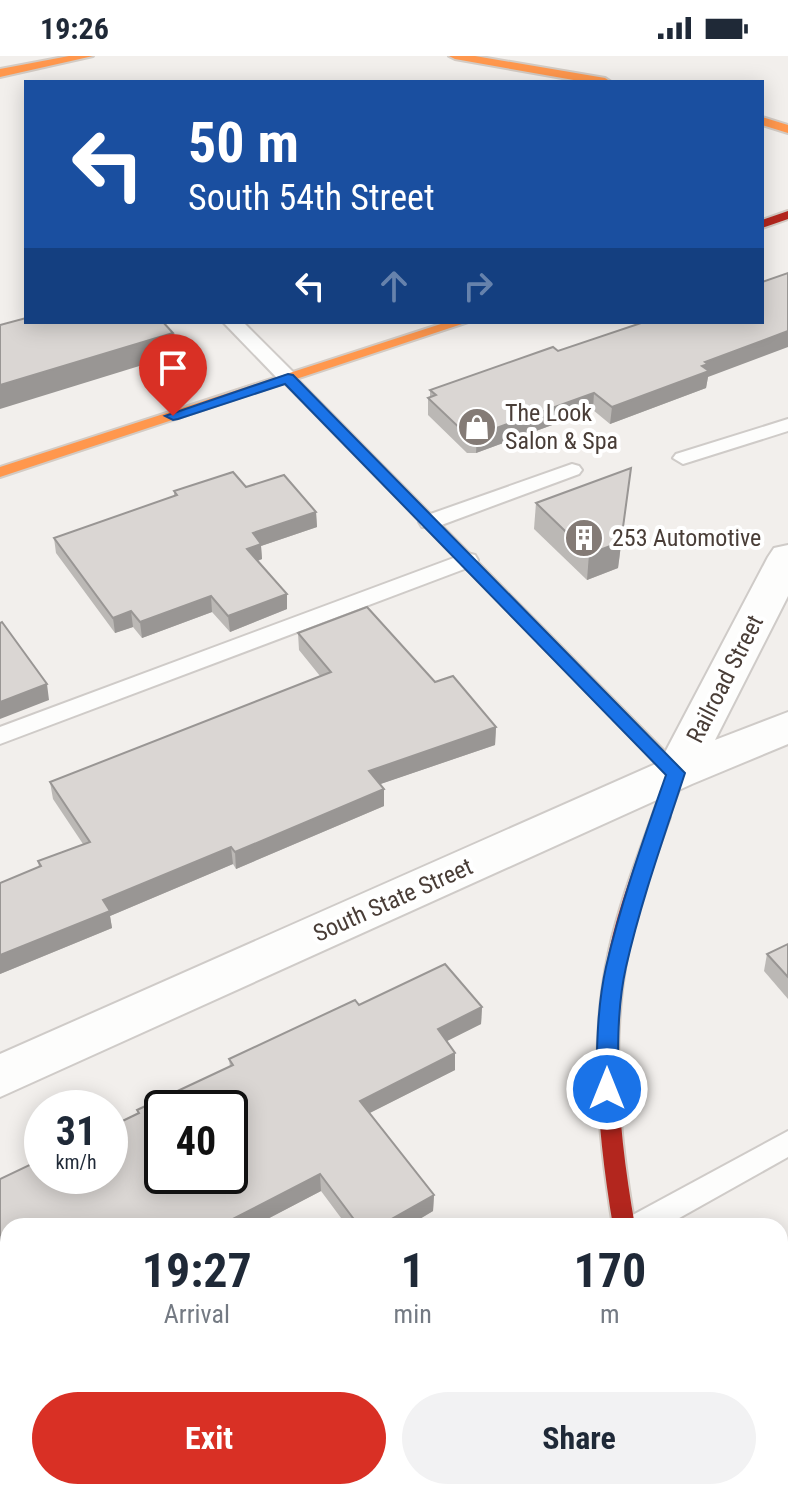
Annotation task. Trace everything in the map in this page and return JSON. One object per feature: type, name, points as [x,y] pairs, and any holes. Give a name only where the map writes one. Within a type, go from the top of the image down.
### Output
[{"type":"main road","points":[[0,73],[87,56]]},
{"type":"main road","points":[[455,56],[593,80]]},
{"type":"main road","points":[[764,122],[788,129]]},
{"type":"main road","points":[[764,223],[788,215]]},
{"type":"main road","points":[[0,472],[455,324]]},
{"type":"main road","points":[[288,378],[676,773]]},
{"type":"main road","name":"Railroad Street","points":[[623,1218],[610,1131],[607,1029],[627,922],[676,773]]},
{"type":"street","name":"Railroad Street","points":[[676,773],[788,557]]},
{"type":"street","name":"South State Street","points":[[0,1076],[676,773],[788,727]]},
{"type":"lane","points":[[234,324],[288,378]]},
{"type":"lane","points":[[683,458],[788,425]]},
{"type":"lane","points":[[429,522],[572,470]]},
{"type":"lane","points":[[0,736],[467,560]]},
{"type":"lane","points":[[653,1218],[788,1143]]},
{"type":"building","points":[[788,273],[788,331],[705,362],[708,364],[702,366],[709,371],[612,407],[594,393],[468,436],[428,398],[436,395],[430,390],[553,347],[558,351],[638,324],[764,324],[764,281]]},
{"type":"building","points":[[24,319],[24,324],[165,324],[173,333],[0,385],[0,325]]},
{"type":"building","points":[[631,468],[621,542],[589,554],[536,503]]},
{"type":"building","points":[[233,472],[246,487],[284,475],[316,512],[253,533],[261,544],[247,549],[287,594],[228,616],[211,596],[140,622],[131,611],[113,618],[54,538],[177,495],[174,491]]},
{"type":"building","points":[[367,607],[435,682],[453,676],[496,727],[369,771],[384,789],[235,852],[231,847],[103,900],[110,911],[0,955],[0,883],[41,866],[38,861],[90,842],[50,782],[331,672],[298,633]]},
{"type":"building","points":[[0,623],[47,684],[0,702]]},
{"type":"building","points":[[788,944],[788,977],[767,954]]},
{"type":"building","points":[[445,964],[482,1007],[438,1029],[455,1053],[360,1101],[434,1195],[393,1218],[353,1218],[320,1174],[235,1218],[0,1218],[0,1179],[24,1168],[24,1194],[128,1194],[128,1118],[144,1107],[144,1194],[248,1194],[248,1090],[180,1090],[233,1065],[229,1059],[355,1000],[359,1005]]},
{"type":"traffic: fast","points":[[288,378],[676,773],[661,817]]},
{"type":"traffic: slow","points":[[0,73],[87,56]]},
{"type":"traffic: slow","points":[[455,56],[593,80]]},
{"type":"traffic: slow","points":[[764,122],[788,129]]},
{"type":"traffic: slow","points":[[0,472],[455,324]]},
{"type":"traffic: jam","points":[[764,223],[788,215]]},
{"type":"traffic: jam","points":[[623,1218],[608,1098],[610,1002],[623,931],[661,817]]},
{"type":"place","name":"The Look Salon & Spa","points":[[477,427]]},
{"type":"place","name":"253 Automotive","points":[[584,538]]},
{"type":"route","points":[[173,416],[288,378],[676,773],[627,922],[616,969],[607,1029],[607,1089]]}]
